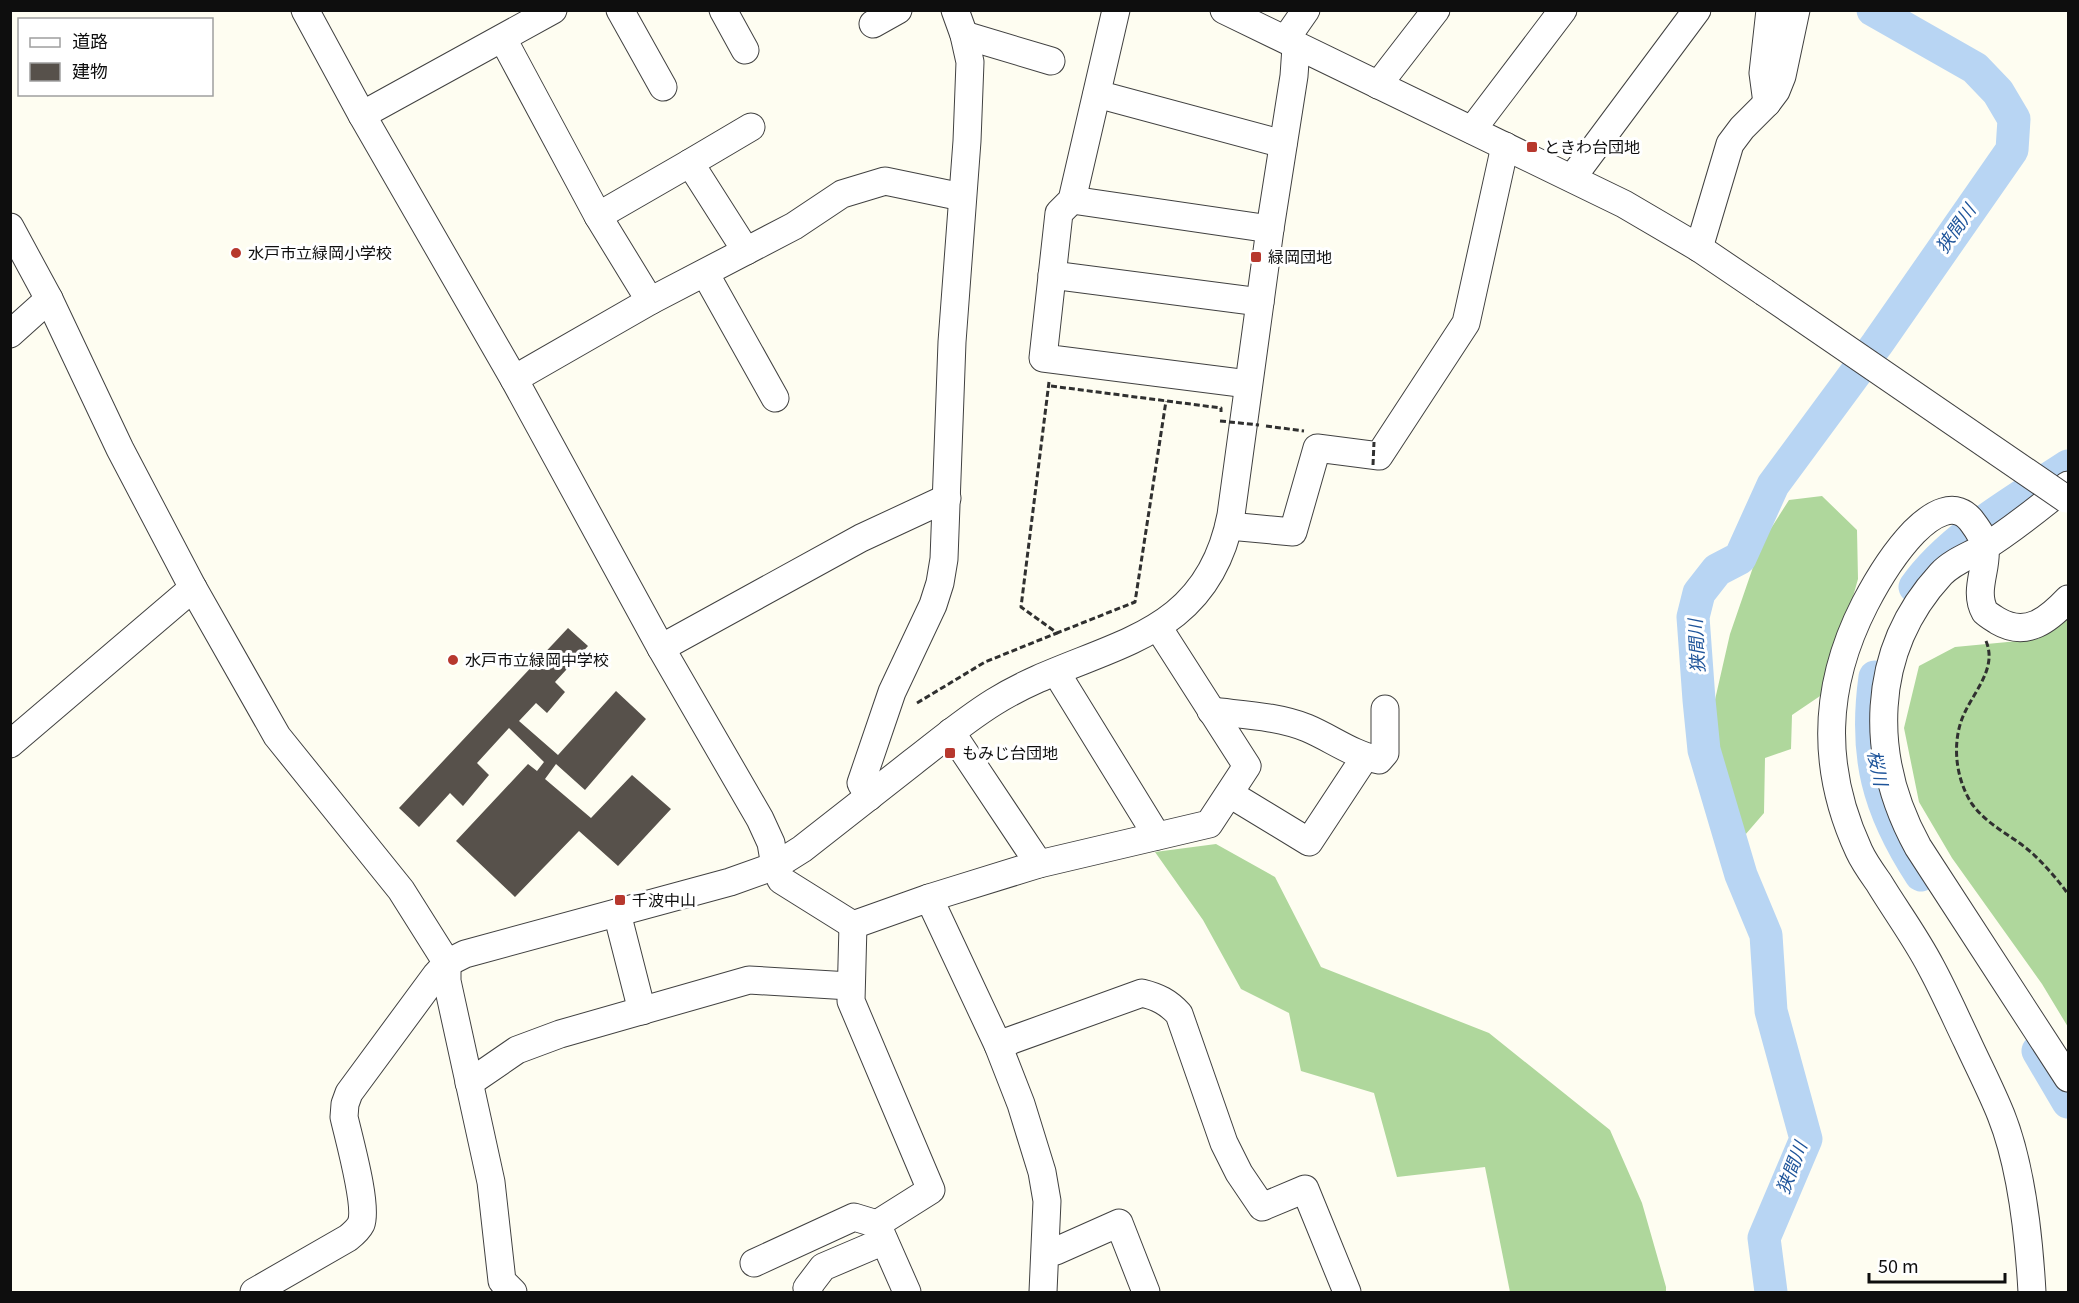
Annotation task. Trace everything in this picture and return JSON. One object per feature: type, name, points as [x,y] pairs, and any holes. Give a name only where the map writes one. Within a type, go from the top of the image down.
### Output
[{"type":"street","points":[[305,10],[362,115],[514,379],[661,648],[760,819],[771,843],[775,866],[781,880],[852,925]]},
{"type":"street","points":[[362,115],[553,10]]},
{"type":"street","points":[[620,10],[663,87]]},
{"type":"street","points":[[723,10],[745,50]]},
{"type":"street","points":[[873,24],[898,10]]},
{"type":"street","points":[[1116,10],[1072,200],[1059,213],[1043,358],[1248,384]]},
{"type":"street","points":[[1224,10],[1296,47],[1624,204],[1699,248],[2068,495]]},
{"type":"street","points":[[254,1293],[348,1238],[361,1224],[363,1214],[361,1199],[344,1117],[345,1104],[349,1093],[447,963],[465,954],[730,882],[775,866],[802,849],[951,732],[993,702],[1021,687],[1158,627],[1174,616],[1201,588],[1220,556],[1229,525],[1294,75],[1296,47],[1290,33],[1306,10]]},
{"type":"street","points":[[1378,85],[1436,10]]},
{"type":"street","points":[[1472,130],[1563,10]]},
{"type":"street","points":[[1572,178],[1698,10]]},
{"type":"street","points":[[1767,103],[1763,73],[1770,10]]},
{"type":"street","points":[[1699,248],[1730,144],[1776,91],[1782,76],[1796,10]]},
{"type":"street","points":[[960,23],[1051,61]]},
{"type":"street","points":[[869,797],[861,783],[892,692],[933,605],[940,584],[944,559],[952,342],[968,141],[970,62],[960,23]]},
{"type":"street","points":[[503,39],[598,216],[650,301]]},
{"type":"street","points":[[1097,94],[1283,144]]},
{"type":"street","points":[[598,216],[751,127]]},
{"type":"street","points":[[1229,525],[1293,532],[1317,448],[1379,456],[1466,323],[1505,146]]},
{"type":"street","points":[[690,163],[746,251]]},
{"type":"street","points":[[514,379],[650,301],[794,225],[842,194],[885,181],[962,197]]},
{"type":"street","points":[[1072,200],[1270,229]]},
{"type":"street","points":[[10,227],[49,299],[120,449],[193,588],[278,736],[401,890],[447,963],[447,981],[491,1182],[502,1281],[513,1293]]},
{"type":"street","points":[[705,273],[775,398]]},
{"type":"street","points":[[1052,275],[1260,302]]},
{"type":"street","points":[[10,334],[49,299]]},
{"type":"street","points":[[2068,495],[1978,532],[1927,591],[1904,629],[1888,677],[1883,732],[1885,755],[1896,802],[1905,825],[2068,1078]]},
{"type":"street","points":[[661,648],[861,538],[946,498]]},
{"type":"street","points":[[2032,1293],[2030,1261],[2012,1149],[2002,1117],[1931,966],[1860,854],[1838,794],[1832,764],[1832,704],[1839,665],[1856,621],[1881,573],[1916,530],[1934,516],[1950,510],[1959,510],[1978,532],[1986,560],[1980,589],[1985,612],[2007,626],[2021,629],[2037,625],[2051,617],[2068,599]]},
{"type":"street","points":[[10,744],[193,588]]},
{"type":"street","points":[[852,925],[1039,864],[1209,824],[1247,766],[1158,627]]},
{"type":"street","points":[[1056,672],[1157,836]]},
{"type":"street","points":[[1211,711],[1271,718],[1306,728],[1365,757],[1379,760],[1385,753],[1385,709]]},
{"type":"street","points":[[951,732],[1039,864]]},
{"type":"street","points":[[1230,794],[1310,843],[1365,757]]},
{"type":"street","points":[[929,898],[998,1045],[1021,1104],[1042,1172],[1047,1202],[1043,1293]]},
{"type":"street","points":[[617,913],[642,1011]]},
{"type":"street","points":[[809,1293],[807,1288],[823,1267],[880,1232],[931,1190],[851,1001],[852,925]]},
{"type":"street","points":[[469,1083],[518,1050],[560,1034],[749,980],[850,986]]},
{"type":"street","points":[[998,1045],[1142,993],[1157,997],[1169,1004],[1179,1014],[1214,1116],[1239,1173],[1262,1207],[1305,1189],[1347,1293]]},
{"type":"street","points":[[754,1263],[854,1217],[880,1232],[907,1293]]},
{"type":"street","points":[[1046,1247],[1056,1251],[1119,1223],[1146,1293]]},
{"type":"path","points":[[1057,633],[1022,607],[1050,384],[1221,408],[1220,421],[1259,424]]},
{"type":"path","points":[[917,703],[985,662],[1135,602],[1166,401]]},
{"type":"path","points":[[1373,465],[1374,442]]},
{"type":"path","points":[[1985,612],[1984,636],[1989,648],[1989,662],[1984,678],[1964,714],[1957,742],[1957,760],[1962,783],[1972,803],[1986,820],[2032,853],[2068,894]]},
{"type":"green space","points":[[1822,496],[1857,530],[1858,579],[1826,692],[1792,715],[1791,749],[1765,758],[1764,813],[1745,835],[1709,726],[1730,634],[1761,544],[1789,500]]},
{"type":"green space","points":[[2068,617],[2068,1027],[2042,984],[1952,858],[1919,802],[1904,728],[1919,666],[1955,647],[2038,639]]},
{"type":"green space","points":[[1216,844],[1275,877],[1321,967],[1489,1033],[1610,1130],[1642,1203],[1666,1292],[1510,1292],[1485,1167],[1397,1177],[1374,1093],[1301,1071],[1289,1013],[1241,989],[1203,920],[1155,852]]},
{"type":"building","points":[[568,628],[588,646],[555,682],[565,692],[547,713],[536,703],[519,721],[558,755],[616,691],[646,719],[585,790],[556,764],[545,779],[591,818],[632,775],[671,809],[618,866],[579,831],[515,897],[456,841],[528,764],[537,771],[544,762],[509,728],[477,763],[489,775],[463,806],[450,793],[419,827],[399,808]]},
{"type":"waterway","name":"狭間川","points":[[1771,1292],[1764,1238],[1806,1139],[1771,1011],[1766,935],[1741,875],[1704,750],[1693,617],[1699,593],[1717,570],[1740,558],[1773,485],[1877,344],[2012,150],[2014,119],[1998,92],[1975,68],[1873,10]]},
{"type":"waterway","name":"桜川","points":[[1915,587],[1930,569],[1966,535],[2068,466]]},
{"type":"waterway","name":"桜川","points":[[1875,677],[1872,732],[1873,757],[1878,781],[1894,827],[1921,875]]},
{"type":"waterway","name":"桜川","points":[[2038,1051],[2068,1102]]},
{"type":"place","name":"ときわ台団地","points":[[1532,147]]},
{"type":"place","name":"水戸市立緑岡小学校","points":[[236,253]]},
{"type":"place","name":"緑岡団地","points":[[1256,257]]},
{"type":"place","name":"水戸市立緑岡中学校","points":[[453,660]]},
{"type":"place","name":"もみじ台団地","points":[[950,753]]},
{"type":"place","name":"千波中山","points":[[620,900]]}]
